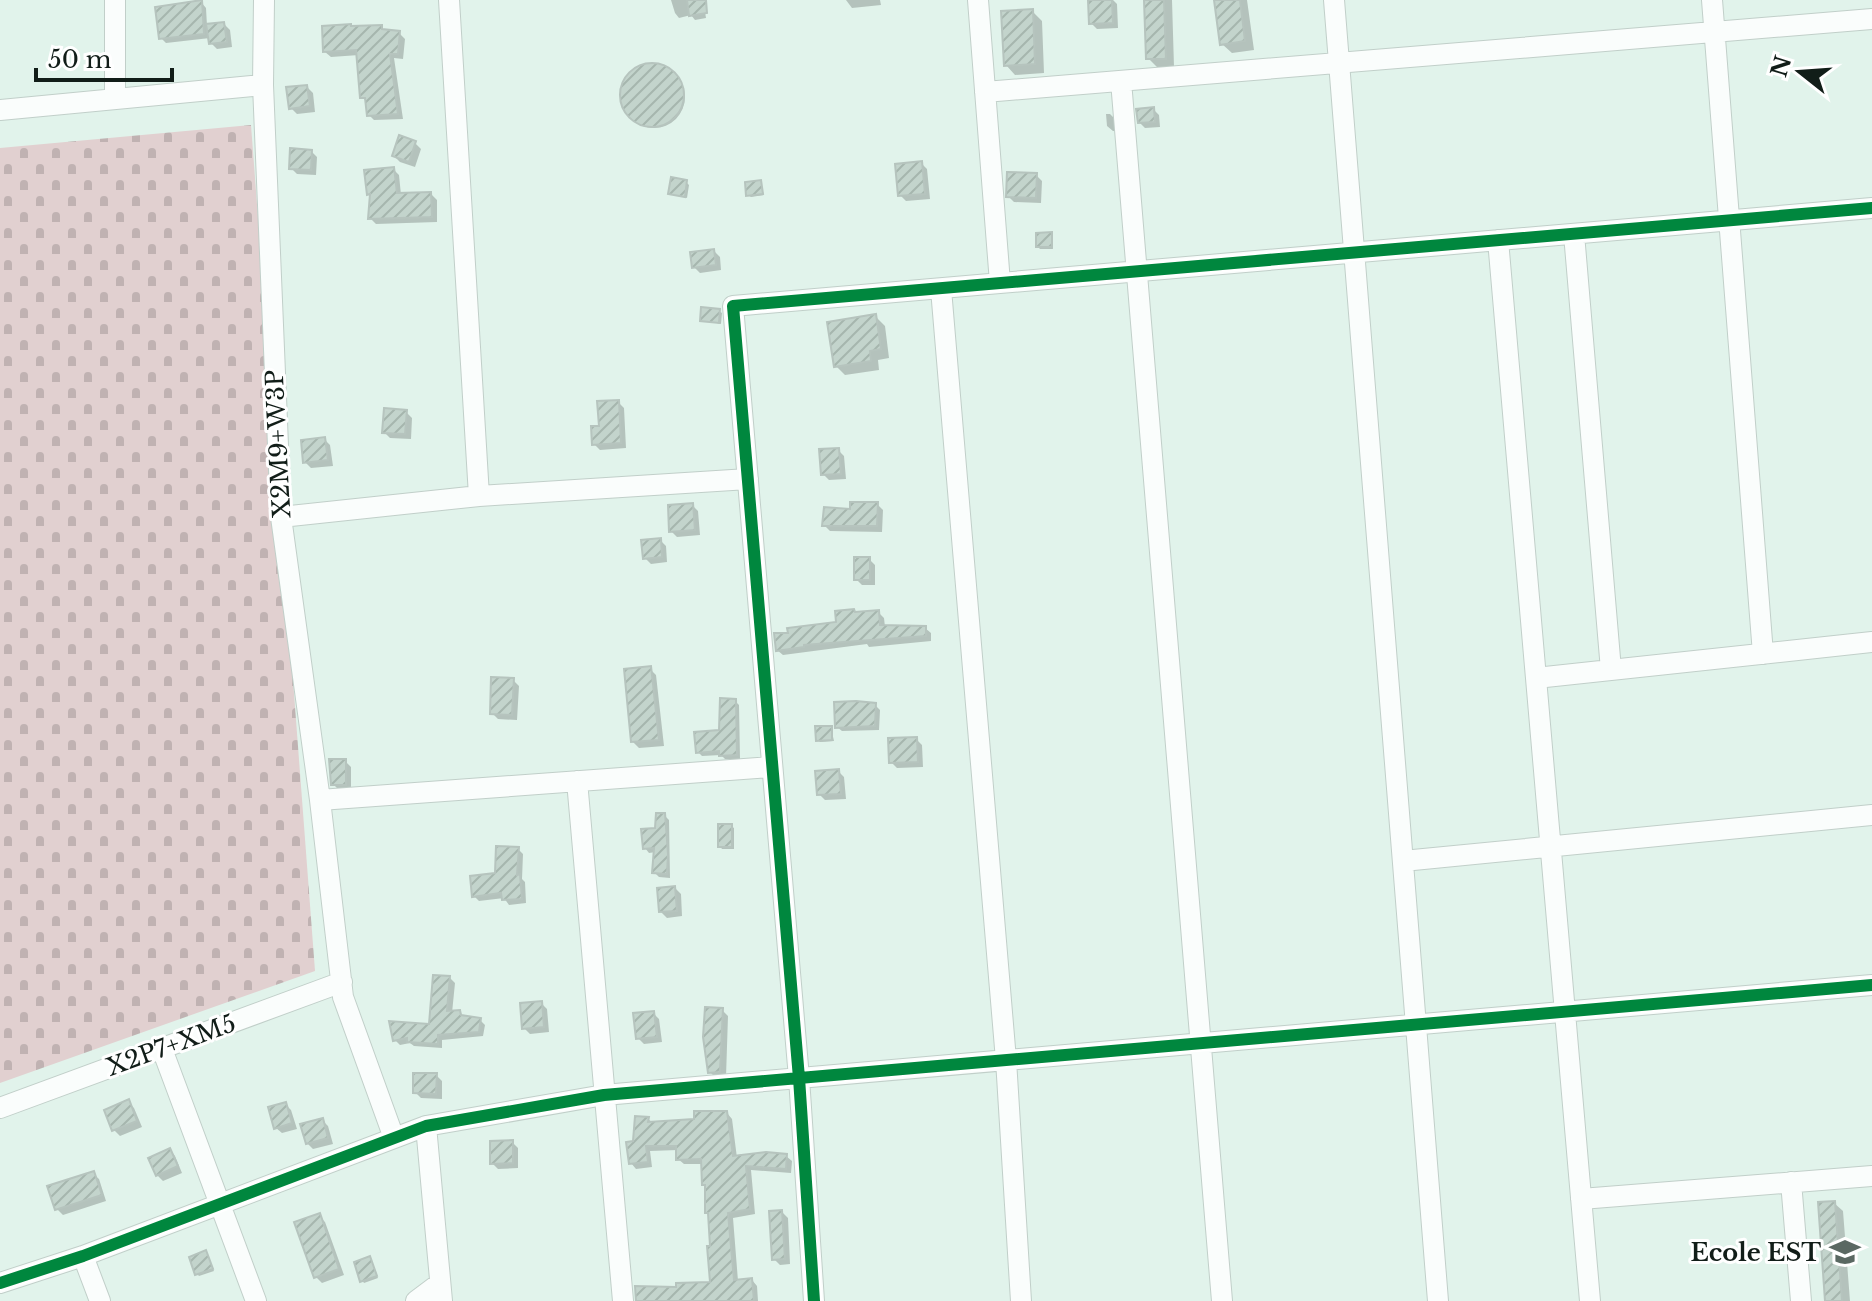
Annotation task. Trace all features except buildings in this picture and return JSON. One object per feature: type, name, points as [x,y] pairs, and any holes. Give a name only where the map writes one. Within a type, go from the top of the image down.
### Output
[{"type":"street","points":[[115,0],[115,99]]},
{"type":"street","name":"X2M9+W3P","points":[[264,0],[263,85],[281,517],[320,800],[343,997],[394,1138]]},
{"type":"street","points":[[449,0],[479,496]]},
{"type":"street","points":[[978,0],[1000,283]]},
{"type":"street","points":[[1334,0],[1438,1301]]},
{"type":"street","points":[[1712,0],[1763,654]]},
{"type":"street","points":[[985,92],[1872,19]]},
{"type":"street","points":[[1121,81],[1222,1301]]},
{"type":"street","points":[[0,110],[263,85]]},
{"type":"street","points":[[814,1301],[799,1078],[733,306],[1872,208]]},
{"type":"street","points":[[1574,234],[1611,670]]},
{"type":"street","points":[[1498,240],[1590,1301]]},
{"type":"street","points":[[941,289],[1006,1060],[1021,1301]]},
{"type":"street","points":[[281,517],[479,496],[748,479]]},
{"type":"street","points":[[1536,678],[1872,642]]},
{"type":"street","points":[[320,800],[772,767]]},
{"type":"street","points":[[577,781],[623,1301]]},
{"type":"street","points":[[1403,861],[1872,815]]},
{"type":"street","name":"X2P7+XM5","points":[[0,1108],[342,982]]},
{"type":"street","points":[[0,1283],[83,1256],[426,1126],[604,1095],[1872,985]]},
{"type":"street","points":[[162,1049],[256,1301]]},
{"type":"street","points":[[416,1301],[441,1292],[426,1126]]},
{"type":"street","points":[[1581,1199],[1872,1176]]},
{"type":"street","points":[[1791,1182],[1801,1301]]},
{"type":"street","points":[[83,1256],[100,1301]]},
{"type":"green space","points":[[251,125],[315,971],[0,1083],[0,148]]},
{"type":"cycle path","points":[[814,1301],[799,1078],[733,306],[1872,208]]},
{"type":"cycle path","points":[[0,1283],[83,1256],[426,1126],[604,1095],[1872,985]]},
{"type":"place","name":"Ecole EST","points":[[1845,1252]]}]
